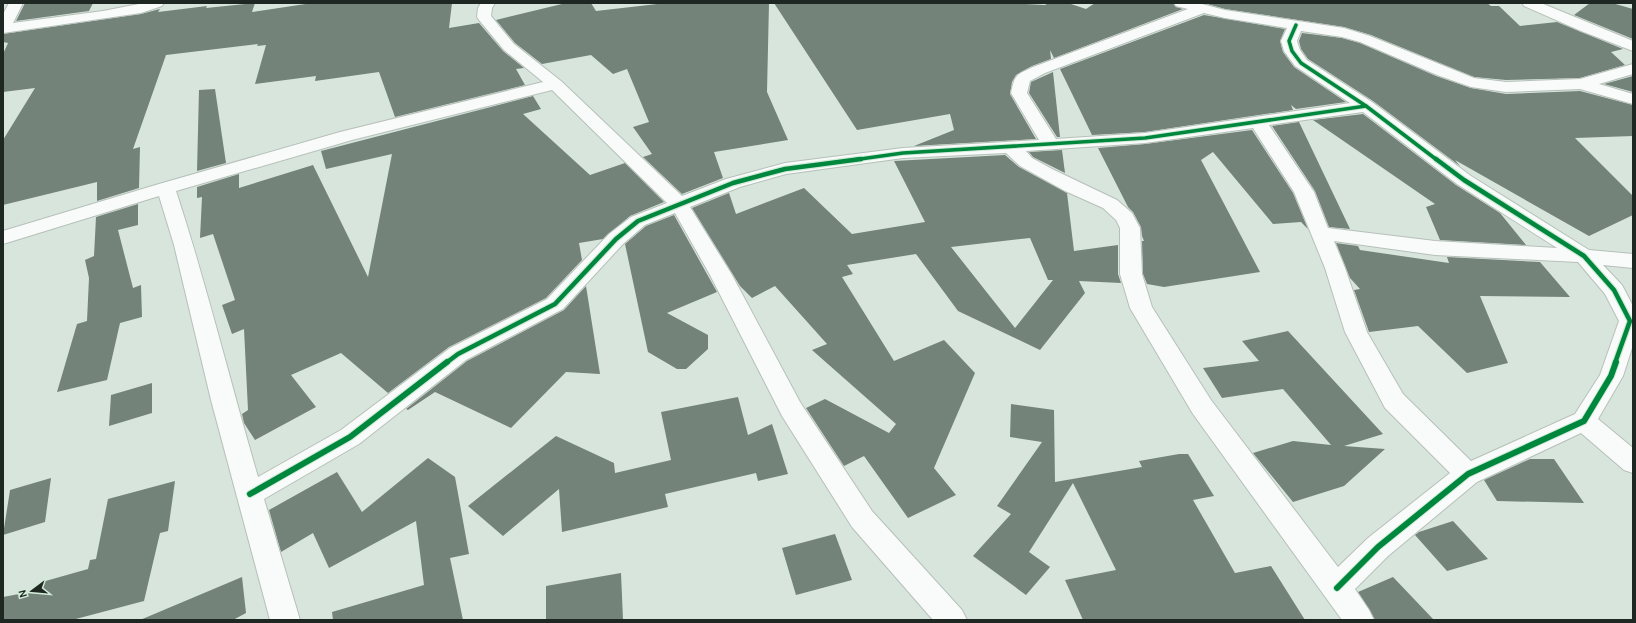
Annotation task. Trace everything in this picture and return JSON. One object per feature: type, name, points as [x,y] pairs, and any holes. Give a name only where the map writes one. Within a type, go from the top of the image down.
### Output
[{"type":"street","points":[[3,28],[16,3]]},
{"type":"street","points":[[3,28],[126,12],[141,9],[157,3]]},
{"type":"street","points":[[488,3],[485,8],[484,17],[509,47],[555,84],[608,137],[679,204],[721,275],[791,409],[862,519],[952,620]]},
{"type":"street","points":[[1181,3],[1201,9],[1344,33],[1366,39],[1443,72],[1471,82],[1506,87],[1581,84],[1633,69]]},
{"type":"street","points":[[1529,3],[1586,28],[1633,46]]},
{"type":"street","points":[[1050,144],[1019,93],[1022,79],[1039,70],[1201,9]]},
{"type":"street","points":[[1296,25],[1289,41],[1292,51],[1302,63],[1366,106],[1464,180],[1584,256],[1614,290],[1630,321],[1611,376],[1584,421],[1468,474],[1378,547],[1336,588]]},
{"type":"street","points":[[3,238],[166,188],[346,136],[555,84]]},
{"type":"street","points":[[1581,84],[1633,99]]},
{"type":"street","points":[[250,494],[350,437],[458,354],[555,304],[616,239],[638,221],[732,183],[785,169],[903,153],[1144,138],[1366,106]]},
{"type":"street","points":[[1257,121],[1304,192],[1335,268],[1356,332],[1394,401],[1468,474]]},
{"type":"street","points":[[1010,147],[1026,162],[1072,187],[1110,204],[1125,217],[1130,228],[1132,274],[1141,308],[1202,407],[1358,620]]},
{"type":"street","points":[[166,188],[184,245],[223,400],[285,620]]},
{"type":"street","points":[[1321,232],[1435,248],[1633,260]]},
{"type":"street","points":[[1584,421],[1633,463]]},
{"type":"building","points":[[25,3],[93,3],[89,11],[16,21]]},
{"type":"building","points":[[255,3],[252,12],[312,3],[452,3],[449,28],[479,23],[503,51],[524,68],[516,69],[525,85],[395,117],[379,72],[315,81],[316,76],[255,84],[266,45],[257,46],[258,44],[166,55],[133,149],[140,147],[139,188],[97,201],[97,182],[3,205],[3,140],[35,88],[3,92],[3,54],[8,43],[3,42],[3,34],[141,14],[160,9],[158,12],[207,6],[206,8]]},
{"type":"building","points":[[566,3],[591,3],[596,11],[666,3],[769,3],[767,92],[788,140],[714,152],[723,178],[682,194],[643,157],[652,154],[633,127],[649,122],[627,69],[613,74],[591,55],[542,64],[515,43],[496,20]]},
{"type":"building","points":[[774,3],[1004,3],[1045,5],[1048,3],[1068,3],[1086,9],[1095,3],[1173,3],[1176,7],[1183,9],[1054,58],[1050,50],[1051,59],[1032,66],[1016,75],[1012,82],[1010,94],[1036,139],[914,146],[954,130],[950,114],[857,130]]},
{"type":"building","points":[[1204,3],[1487,3],[1491,6],[1499,6],[1520,26],[1557,22],[1623,49],[1611,52],[1625,65],[1580,78],[1506,80],[1474,77],[1371,35],[1344,27],[1225,9]]},
{"type":"building","points":[[1590,3],[1612,3],[1633,9],[1633,39],[1574,15]]},
{"type":"building","points":[[1204,15],[1285,29],[1280,41],[1283,52],[1294,67],[1346,102],[1296,109],[1291,105],[1293,110],[1145,132],[1092,135],[1060,69]]},
{"type":"building","points":[[1302,33],[1342,38],[1360,43],[1436,76],[1471,88],[1506,94],[1580,91],[1633,105],[1633,136],[1575,138],[1633,196],[1633,215],[1589,236],[1455,160],[1460,166],[1373,101],[1308,59],[1301,49],[1299,41]]},
{"type":"building","points":[[1053,72],[1060,137],[1057,137],[1029,93],[1031,82]]},
{"type":"building","points":[[1633,76],[1633,92],[1604,84]]},
{"type":"building","points":[[215,89],[226,163],[197,171],[199,90]]},
{"type":"building","points":[[533,96],[541,109],[523,114],[590,175],[625,163],[664,202],[630,216],[603,239],[579,243],[582,260],[546,298],[449,347],[388,393],[341,353],[291,375],[316,407],[255,440],[244,423],[242,414],[248,410],[244,329],[232,334],[222,305],[235,300],[213,234],[200,238],[202,197],[197,198],[197,187],[239,174],[239,188],[313,165],[368,277],[392,154],[326,169],[321,151]]},
{"type":"building","points":[[1363,114],[1456,185],[1500,213],[1526,245],[1440,240],[1426,207],[1435,204],[1313,120]]},
{"type":"building","points":[[1299,122],[1350,229],[1329,227],[1315,191],[1272,126]]},
{"type":"building","points":[[1252,130],[1293,193],[1308,229],[1301,222],[1273,224],[1213,152],[1201,160],[1260,272],[1164,287],[1147,284],[1143,274],[1142,241],[1144,241],[1141,227],[1133,212],[1128,207],[1098,148],[1145,144]]},
{"type":"building","points":[[1062,150],[1065,173],[1033,157],[1029,152]]},
{"type":"building","points":[[1005,155],[1019,167],[1067,193],[1074,251],[1118,245],[1118,274],[1121,283],[1079,281],[1085,293],[1040,350],[958,311],[916,254],[847,265],[853,274],[842,277],[894,361],[944,340],[975,373],[934,468],[956,495],[908,518],[864,456],[844,466],[806,408],[825,399],[889,433],[896,424],[812,350],[827,344],[775,286],[752,298],[740,286],[692,208],[729,193],[736,214],[804,188],[852,234],[925,222],[894,161]],"holes":[[[1030,238],[1048,280],[1053,280],[1015,328],[951,247]]]},
{"type":"building","points":[[138,204],[138,225],[118,230],[133,288],[141,285],[142,317],[120,323],[107,380],[57,392],[77,324],[87,321],[89,278],[85,260],[94,256],[96,217]]},
{"type":"building","points":[[674,215],[717,292],[667,313],[708,335],[708,349],[686,369],[677,369],[648,352],[625,244],[646,226]]},
{"type":"building","points":[[1336,243],[1358,246],[1360,250],[1449,263],[1447,257],[1540,262],[1570,297],[1480,296],[1508,363],[1467,373],[1418,326],[1369,332],[1354,290],[1360,289],[1350,278]]},
{"type":"building","points":[[586,286],[600,374],[566,372],[511,428],[435,392],[408,410],[406,409],[467,361],[564,310]]},
{"type":"building","points":[[1288,331],[1383,434],[1344,446],[1385,449],[1344,486],[1293,502],[1253,453],[1293,441],[1331,445],[1283,389],[1222,398],[1203,368],[1259,361],[1242,341]]},
{"type":"building","points":[[152,383],[152,413],[109,426],[111,395]]},
{"type":"building","points":[[738,397],[748,435],[772,424],[788,474],[758,481],[756,473],[665,494],[668,507],[562,532],[559,489],[503,536],[468,506],[556,436],[614,463],[615,473],[671,460],[661,412]]},
{"type":"building","points":[[1011,404],[1054,410],[1055,482],[1142,467],[1139,461],[1179,454],[1188,454],[1214,496],[1193,500],[1235,573],[1271,566],[1305,620],[1083,620],[1065,580],[1116,570],[1073,483],[1029,552],[1050,567],[1026,595],[973,556],[1011,514],[997,506],[1042,442],[1010,437]]},
{"type":"building","points":[[428,458],[455,477],[469,554],[450,558],[463,620],[333,620],[332,612],[424,585],[416,521],[329,568],[313,533],[281,552],[269,510],[337,472],[362,512]]},
{"type":"building","points":[[1530,459],[1554,459],[1584,503],[1497,501],[1484,480]]},
{"type":"building","points":[[51,478],[45,522],[3,535],[10,490]]},
{"type":"building","points":[[175,481],[168,531],[160,533],[144,601],[72,620],[3,620],[3,597],[40,590],[42,582],[88,569],[90,560],[96,559],[108,499]]},
{"type":"building","points":[[1453,521],[1488,559],[1447,571],[1415,535],[1419,532]]},
{"type":"building","points":[[835,534],[852,580],[796,595],[782,548]]},
{"type":"building","points":[[621,573],[623,620],[546,620],[546,586]]},
{"type":"building","points":[[242,577],[246,613],[233,620],[140,620]]},
{"type":"building","points":[[1393,577],[1434,620],[1375,620],[1358,592]]},
{"type":"cycle path","points":[[1296,25],[1289,41],[1292,51],[1301,63],[1366,106],[1464,180],[1584,256],[1614,290],[1630,321],[1611,376],[1584,421],[1468,474],[1378,547],[1337,588]]},
{"type":"cycle path","points":[[250,494],[350,437],[458,354],[555,304],[616,239],[638,221],[733,183],[785,169],[903,153],[1145,138],[1366,106]]}]
